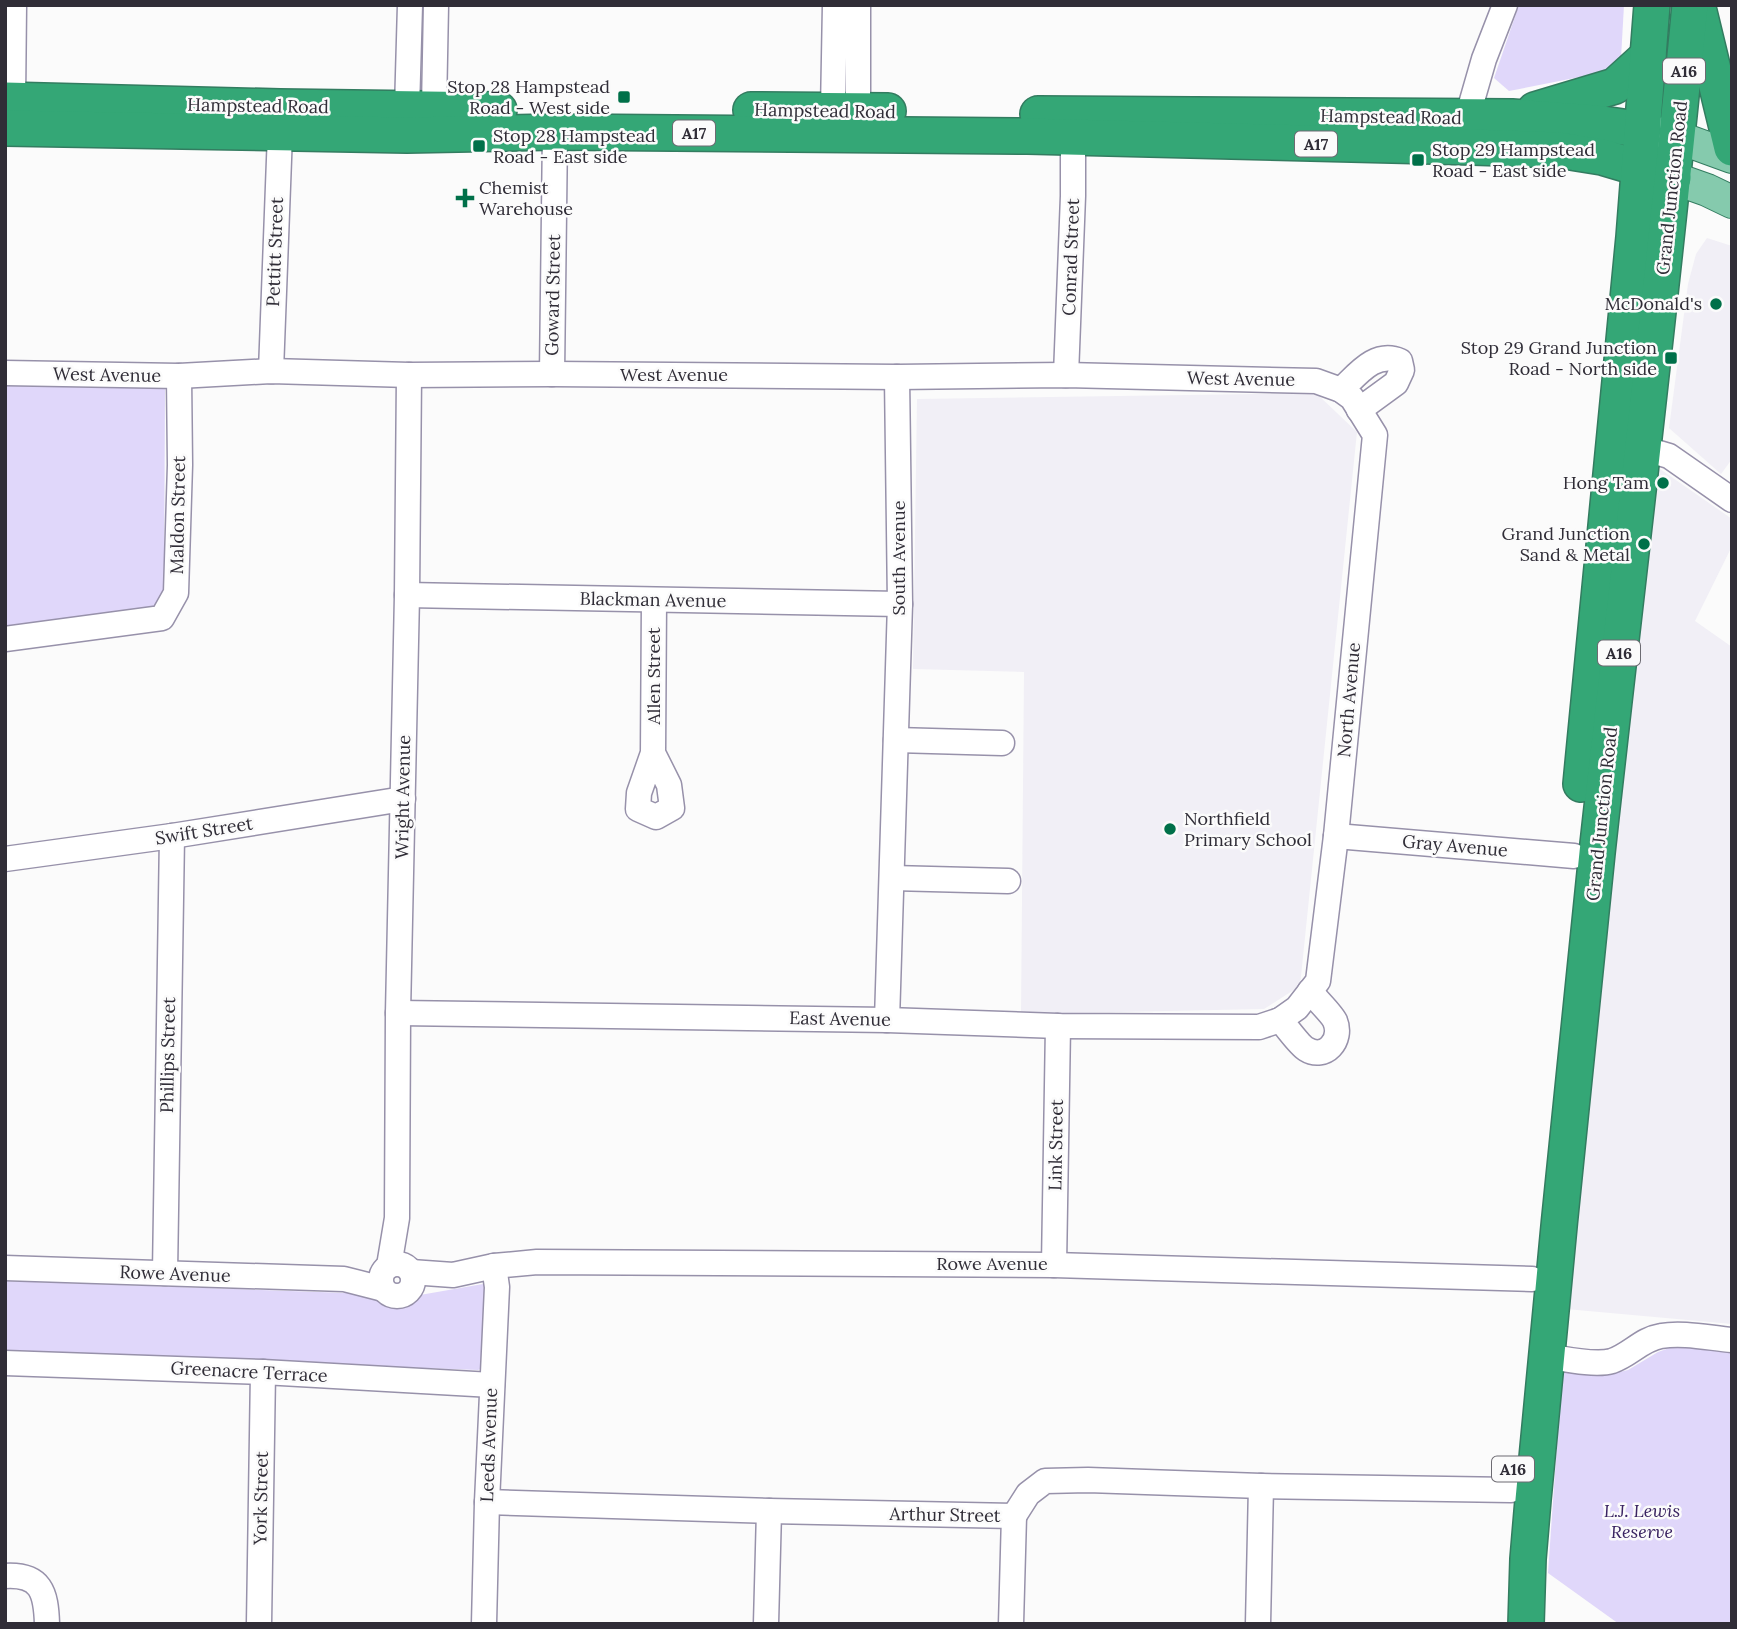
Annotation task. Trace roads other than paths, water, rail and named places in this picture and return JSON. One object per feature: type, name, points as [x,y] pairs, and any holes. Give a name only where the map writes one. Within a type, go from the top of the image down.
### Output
[{"type":"highway","name":"Grand Junction Road","points":[[1525,1624],[1535,1355],[1628,447],[1640,168],[1652,5]]},
{"type":"highway","name":"Grand Junction Road","points":[[1628,447],[1666,252],[1690,5]]},
{"type":"highway","points":[[1697,5],[1732,148]]},
{"type":"highway","points":[[1512,117],[1615,86],[1648,56]]},
{"type":"highway","name":"Hampstead Road","points":[[9,114],[280,120],[845,122],[1074,126],[1559,150],[1602,157],[1640,168]]},
{"type":"highway","name":"Hampstead Road","points":[[1074,126],[1512,117],[1596,123],[1643,130]]},
{"type":"highway","name":"A17","points":[[1640,168],[1673,178]]},
{"type":"highway","name":"Grand Junction Road","points":[[1504,1624],[1511,1490],[1535,1355],[1532,1279],[1557,1144]]},
{"type":"main road","name":"A17","points":[[1643,130],[1677,137]]},
{"type":"main road","points":[[1677,137],[1732,158]]},
{"type":"main road","points":[[1673,178],[1732,202]]},
{"type":"street","points":[[9,114],[14,5]]},
{"type":"street","points":[[410,5],[420,121]]},
{"type":"street","points":[[420,121],[436,5]]},
{"type":"street","points":[[835,5],[845,122]]},
{"type":"street","points":[[845,122],[858,5]]},
{"type":"street","points":[[1467,118],[1484,59],[1505,5]]},
{"type":"street","name":"Pettitt Street","points":[[271,371],[280,120]]},
{"type":"street","name":"Goward Street","points":[[552,374],[556,121]]},
{"type":"street","name":"Conrad Street","points":[[1066,375],[1074,126]]},
{"type":"street","points":[[1351,399],[1374,360],[1393,358],[1400,361]]},
{"type":"street","name":"West Avenue","points":[[5,373],[179,376],[271,371],[409,375],[1066,375],[1316,381],[1351,399]]},
{"type":"street","name":"Wright Avenue","points":[[397,1275],[398,1013],[409,375]]},
{"type":"street","name":"Maldon Street","points":[[5,639],[162,618],[176,593],[180,465],[179,376]]},
{"type":"street","name":"South Avenue","points":[[887,1020],[900,604],[897,376]]},
{"type":"street","name":"North Avenue","points":[[1295,1006],[1318,981],[1336,836],[1375,435],[1351,399]]},
{"type":"street","points":[[1628,447],[1669,456],[1732,500]]},
{"type":"street","name":"Blackman Avenue","points":[[407,595],[900,604]]},
{"type":"street","name":"Allen Street","points":[[653,753],[654,600]]},
{"type":"street","points":[[896,740],[1002,743]]},
{"type":"street","name":"Swift Street","points":[[5,859],[172,836],[402,799]]},
{"type":"street","name":"Phillips Street","points":[[165,1273],[172,836]]},
{"type":"street","name":"Gray Avenue","points":[[1336,836],[1585,857]]},
{"type":"street","points":[[892,878],[1009,881]]},
{"type":"street","points":[[1295,1006],[1335,1021],[1336,1040],[1330,1049],[1321,1052],[1306,1049],[1295,1006]]},
{"type":"street","name":"East Avenue","points":[[398,1013],[887,1020],[1058,1026],[1259,1027],[1295,1006]]},
{"type":"street","name":"Link Street","points":[[1054,1265],[1058,1026]]},
{"type":"street","name":"Rowe Avenue","points":[[5,1268],[344,1279],[453,1275],[494,1266],[537,1262],[1054,1265],[1532,1279]]},
{"type":"street","name":"Leeds Avenue","points":[[484,1624],[497,1287],[494,1266]]},
{"type":"street","points":[[1535,1355],[1595,1362],[1611,1361],[1648,1340],[1661,1336],[1681,1335],[1732,1340]]},
{"type":"street","name":"Greenacre Terrace","points":[[5,1363],[263,1372],[492,1385]]},
{"type":"street","name":"York Street","points":[[259,1624],[263,1372]]},
{"type":"street","name":"Arthur Street","points":[[487,1502],[1014,1516],[1027,1494],[1045,1481],[1511,1490]]},
{"type":"street","points":[[1258,1624],[1261,1486]]},
{"type":"street","points":[[766,1624],[769,1511]]},
{"type":"street","points":[[1012,1624],[1014,1516]]},
{"type":"street","points":[[5,1576],[31,1579],[43,1590],[47,1624]]},
{"type":"place","name":"Stop 28 Hampstead Road - West side","points":[[624,97]]},
{"type":"place","name":"Stop 28 Hampstead Road - East side","points":[[479,146]]},
{"type":"place","name":"Stop 29 Hampstead Road - East side","points":[[1418,160]]},
{"type":"place","name":"Chemist Warehouse","points":[[465,198]]},
{"type":"place","name":"McDonald's","points":[[1716,304]]},
{"type":"place","name":"Stop 29 Grand Junction Road - North side","points":[[1671,358]]},
{"type":"place","name":"Hong Tam","points":[[1663,483]]},
{"type":"place","name":"Grand Junction Sand & Metal","points":[[1644,544]]},
{"type":"place","name":"Northfield Primary School","points":[[1170,829]]},
{"type":"park label","name":"L.J. Lewis Reserve","points":[[1642,1521]]}]
